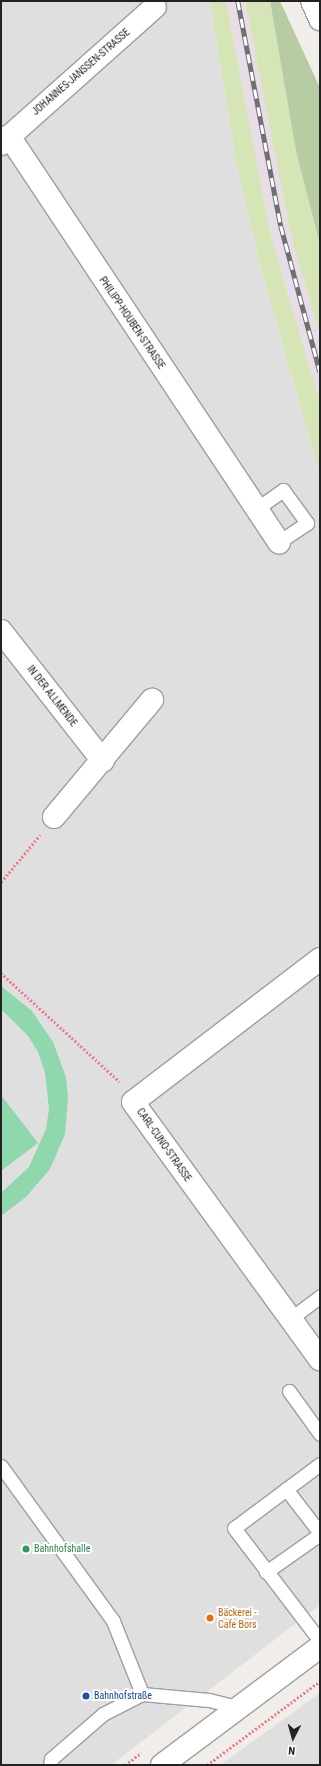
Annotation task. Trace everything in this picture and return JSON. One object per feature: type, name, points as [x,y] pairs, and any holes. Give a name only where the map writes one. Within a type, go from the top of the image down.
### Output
[{"type":"street","points":[[312,1],[320,18]]},
{"type":"street","name":"JOHANNES-JANSSEN-STRASSE","points":[[5,140],[158,4]]},
{"type":"street","name":"PHILIPP-HOUBEN-STRASSE","points":[[5,140],[279,542]]},
{"type":"street","name":"IN DER ALLMENDE","points":[[1,630],[103,761]]},
{"type":"street","points":[[54,817],[103,761],[152,700]]},
{"type":"street","name":"CARL-CUNO-STRASSE","points":[[320,959],[134,1102],[320,1359]]},
{"type":"street","points":[[162,1765],[320,1647]]},
{"type":"lane","name":"PHILIPP-HOUBEN-STRASSE","points":[[256,509],[283,490],[303,518],[306,523],[279,542]]},
{"type":"lane","points":[[290,1319],[320,1296]]},
{"type":"lane","points":[[289,1391],[320,1434]]},
{"type":"lane","points":[[320,1464],[234,1528],[320,1641]]},
{"type":"lane","points":[[1,1466],[113,1621],[142,1694]]},
{"type":"lane","points":[[266,1572],[320,1533],[286,1489]]},
{"type":"lane","points":[[50,1765],[52,1759],[104,1714],[142,1694],[209,1700],[238,1707]]},
{"type":"path","points":[[1,882],[54,817]]},
{"type":"path","points":[[1,974],[127,1088],[134,1102]]},
{"type":"path","points":[[206,1765],[320,1682]]},
{"type":"shaded area","points":[[1,1],[210,1],[236,162],[261,268],[320,475],[320,1605],[111,1765],[1,1765]]},
{"type":"shaded area","points":[[226,1],[245,1],[291,237],[320,334],[320,403],[271,236]]},
{"type":"shaded area","points":[[1,1247],[57,1325],[1,1365]]},
{"type":"shaded area","points":[[320,1693],[320,1765],[220,1765]]},
{"type":"green space","points":[[210,1],[226,1],[271,236],[320,403],[320,475],[261,268],[236,162]]},
{"type":"green space","points":[[245,1],[270,1],[296,151],[320,245],[320,334],[291,237]]},
{"type":"green space","points":[[270,1],[280,1],[320,88],[320,245],[296,151]]},
{"type":"green space","points":[[1,986],[32,1011],[53,1042],[66,1077],[68,1098],[65,1134],[50,1169],[26,1197],[1,1216],[1,1193],[29,1167],[46,1129],[49,1109],[45,1073],[38,1052],[28,1036],[1,1009]]},
{"type":"green space","points":[[1,1095],[38,1143],[1,1171]]},
{"type":"railway","points":[[238,1],[281,226],[320,372]]},
{"type":"place","name":"Bahnhofshalle","points":[[26,1549]]},
{"type":"place","name":"Bäckerei - Cafe Bors","points":[[210,1618]]},
{"type":"place","name":"Bahnhofstraße","points":[[86,1696]]}]
